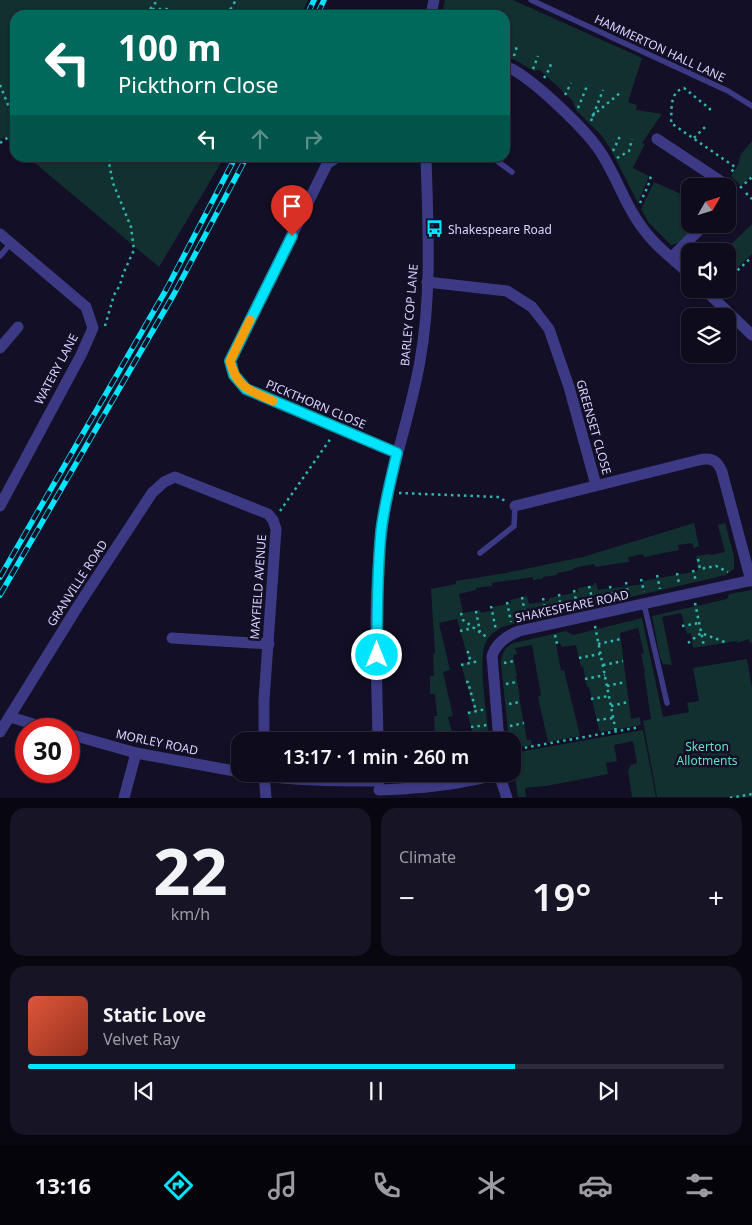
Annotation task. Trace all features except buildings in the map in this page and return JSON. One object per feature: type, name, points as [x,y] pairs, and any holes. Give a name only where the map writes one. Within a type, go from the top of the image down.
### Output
[{"type":"street","points":[[510,65],[586,133],[604,157],[635,217],[649,236],[681,266]]},
{"type":"street","points":[[657,138],[716,178]]},
{"type":"street","name":"PICKTHORN CLOSE","points":[[330,162],[327,164],[230,361],[234,375],[246,389],[397,453]]},
{"type":"street","name":"BARLEY COP LANE","points":[[378,732],[378,586],[381,531],[388,489],[420,361],[427,282],[426,162]]},
{"type":"street","points":[[672,257],[696,233]]},
{"type":"street","name":"WATERY LANE","points":[[0,234],[86,307],[93,328],[81,355],[4,486],[0,506]]},
{"type":"street","name":"GREENSET CLOSE","points":[[427,282],[507,291],[532,307],[549,329],[569,387],[596,486],[705,459],[719,464],[751,581]]},
{"type":"street","points":[[713,298],[752,335]]},
{"type":"street","points":[[0,348],[18,327]]},
{"type":"street","name":"GRANVILLE ROAD","points":[[0,732],[78,606],[152,493],[164,482],[175,477],[196,485]]},
{"type":"street","name":"MAYFIELD AVENUE","points":[[196,485],[268,514],[273,520],[276,529],[264,700],[264,732]]},
{"type":"street","points":[[515,506],[596,486]]},
{"type":"street","name":"SHAKESPEARE ROAD","points":[[498,732],[492,656],[499,643],[511,634],[751,581]]},
{"type":"street","points":[[172,638],[269,644]]},
{"type":"street","points":[[10,717],[15,718]]},
{"type":"street","name":"MORLEY ROAD","points":[[80,737],[136,754],[231,770]]},
{"type":"street","points":[[124,798],[136,754]]},
{"type":"street","points":[[265,782],[266,798]]},
{"type":"street","points":[[337,782],[416,789],[463,782]]},
{"type":"street","points":[[502,782],[507,798]]},
{"type":"lane","name":"HAMMERTON HALL LANE","points":[[531,0],[728,91],[752,106]]},
{"type":"lane","points":[[498,162],[512,172]]},
{"type":"lane","points":[[0,256],[11,243]]},
{"type":"lane","points":[[480,553],[514,526],[515,506]]},
{"type":"lane","points":[[644,604],[667,703]]},
{"type":"path","points":[[150,9],[158,0]]},
{"type":"path","points":[[150,9],[168,10]]},
{"type":"path","points":[[510,62],[517,46]]},
{"type":"path","points":[[531,72],[538,56]]},
{"type":"path","points":[[544,79],[551,62]]},
{"type":"path","points":[[563,97],[570,83]]},
{"type":"path","points":[[0,85],[10,110]]},
{"type":"path","points":[[575,112],[587,86]]},
{"type":"path","points":[[709,110],[684,88],[678,90],[674,94],[671,123],[735,166],[731,178]]},
{"type":"path","points":[[588,125],[603,90]]},
{"type":"path","points":[[592,116],[620,93]]},
{"type":"path","points":[[694,138],[706,126]]},
{"type":"path","points":[[0,143],[10,134]]},
{"type":"path","points":[[610,155],[613,153],[620,134]]},
{"type":"path","points":[[612,160],[629,151],[632,139]]},
{"type":"path","points":[[93,328],[104,328],[114,295],[120,285],[122,274],[134,250],[131,227],[113,184],[109,162]]},
{"type":"path","points":[[638,206],[651,176]]},
{"type":"path","points":[[741,188],[752,177]]},
{"type":"path","points":[[746,193],[752,199]]},
{"type":"path","points":[[736,272],[752,257]]},
{"type":"path","points":[[273,520],[338,429]]},
{"type":"path","points":[[388,489],[400,494],[499,497],[515,506]]},
{"type":"path","points":[[698,559],[700,569],[716,566],[725,569],[731,575]]},
{"type":"path","points":[[693,570],[695,577]]},
{"type":"path","points":[[677,573],[679,581]]},
{"type":"path","points":[[657,576],[659,584]]},
{"type":"path","points":[[641,579],[643,589]]},
{"type":"path","points":[[626,582],[628,594]]},
{"type":"path","points":[[589,586],[594,607]]},
{"type":"path","points":[[610,586],[614,603]]},
{"type":"path","points":[[574,590],[578,611]]},
{"type":"path","points":[[559,594],[562,614]]},
{"type":"path","points":[[522,597],[527,623]]},
{"type":"path","points":[[543,598],[547,618]]},
{"type":"path","points":[[507,602],[512,626]]},
{"type":"path","points":[[695,603],[704,646]]},
{"type":"path","points":[[491,606],[496,634]]},
{"type":"path","points":[[476,611],[480,632]]},
{"type":"path","points":[[461,613],[464,620],[490,640]]},
{"type":"path","points":[[682,626],[699,623]]},
{"type":"path","points":[[594,625],[616,732]]},
{"type":"path","points":[[460,631],[474,628]]},
{"type":"path","points":[[555,631],[557,644]]},
{"type":"path","points":[[701,633],[727,643]]},
{"type":"path","points":[[688,643],[701,633]]},
{"type":"path","points":[[598,644],[621,640]]},
{"type":"path","points":[[467,653],[471,663]]},
{"type":"path","points":[[579,658],[600,654]]},
{"type":"path","points":[[462,666],[484,660]]},
{"type":"path","points":[[499,663],[514,661]]},
{"type":"path","points":[[603,665],[623,661]]},
{"type":"path","points":[[585,679],[605,675]]},
{"type":"path","points":[[466,682],[468,682],[476,711]]},
{"type":"path","points":[[501,685],[517,682]]},
{"type":"path","points":[[607,686],[625,682]]},
{"type":"path","points":[[591,699],[609,696]]},
{"type":"path","points":[[505,705],[520,702]]},
{"type":"path","points":[[611,706],[628,702]]},
{"type":"path","points":[[468,713],[488,708]]},
{"type":"path","points":[[597,720],[614,718]]},
{"type":"path","points":[[505,727],[524,723]]},
{"type":"path","points":[[471,727],[490,725]]},
{"type":"path","points":[[521,748],[640,727]]},
{"type":"path","points":[[730,798],[752,794]]},
{"type":"green space","points":[[0,0],[308,0],[303,10],[10,10],[10,142],[5,137],[0,140]]},
{"type":"green space","points":[[445,0],[513,0],[642,58],[628,102],[637,105],[636,110],[662,114],[642,143],[645,144],[633,168],[649,176],[638,203],[610,148],[602,136],[576,110],[572,100],[540,70],[534,71],[510,58],[510,10],[443,10]]},
{"type":"green space","points":[[752,141],[752,175],[741,186],[736,181],[736,178],[731,176],[738,165],[741,154]]},
{"type":"green space","points":[[34,162],[222,162],[159,267]]},
{"type":"green space","points":[[654,182],[681,194],[681,233],[690,233],[679,243],[671,245],[649,223],[641,209]]},
{"type":"green space","points":[[752,224],[752,254],[736,269],[736,243],[732,243]]},
{"type":"green space","points":[[694,523],[699,546],[694,548],[692,543],[678,545],[679,550],[644,557],[643,554],[628,557],[629,562],[595,567],[594,564],[574,568],[573,570],[557,573],[557,575],[543,577],[542,579],[533,580],[533,577],[492,583],[492,586],[476,588],[476,590],[459,594],[463,613],[480,610],[481,613],[493,610],[493,607],[511,603],[510,600],[527,596],[529,604],[549,601],[549,598],[578,592],[578,588],[594,585],[594,583],[596,583],[598,590],[609,588],[610,590],[643,584],[643,581],[698,571],[696,556],[725,552],[718,525],[725,523],[734,556],[734,569],[726,575],[505,626],[495,631],[487,640],[483,660],[483,689],[488,732],[473,732],[467,712],[474,710],[461,664],[469,662],[457,619],[439,623],[450,670],[443,672],[453,716],[448,717],[452,732],[435,732],[434,716],[437,716],[435,694],[430,694],[430,676],[434,676],[433,654],[435,653],[431,589],[456,584],[456,581],[583,557]]},
{"type":"green space","points":[[752,590],[752,642],[750,643],[749,639],[737,643],[737,641],[693,648],[691,633],[687,634],[681,613],[662,617],[672,665],[663,664],[652,616],[727,599],[729,594]]},
{"type":"green space","name":"Skerton Allotments","points":[[642,618],[663,717],[689,712],[687,703],[699,701],[693,668],[747,659],[752,688],[752,797],[657,797],[643,721],[651,719],[641,654],[644,653],[638,628],[620,633],[631,719],[640,717],[641,725],[601,732],[599,730],[589,687],[587,687],[576,645],[562,647],[560,643],[556,644],[561,671],[564,670],[580,736],[548,742],[538,697],[541,695],[532,645],[515,648],[517,654],[513,655],[519,697],[527,740],[531,740],[532,745],[521,747],[521,732],[508,732],[501,663],[503,654],[514,643],[566,631],[573,635]]},
{"type":"green space","points":[[643,730],[656,797],[632,797],[628,771],[631,765],[637,763],[633,741],[614,745],[617,761],[606,763],[608,774],[546,786],[525,788],[526,797],[518,797],[516,782],[521,782],[521,752]]},
{"type":"railway","points":[[309,10],[314,0]]},
{"type":"railway","points":[[319,10],[324,0]]},
{"type":"railway","points":[[0,577],[166,290],[233,162]]},
{"type":"railway","points":[[0,595],[174,294],[244,162]]},
{"type":"slow traffic","points":[[250,320],[230,361],[234,375],[246,389],[273,401]]},
{"type":"place","name":"Shakespeare Road","points":[[434,229]]},
{"type":"route","points":[[292,236],[230,361],[234,375],[246,389],[397,453],[388,489],[381,531],[377,655]]}]
